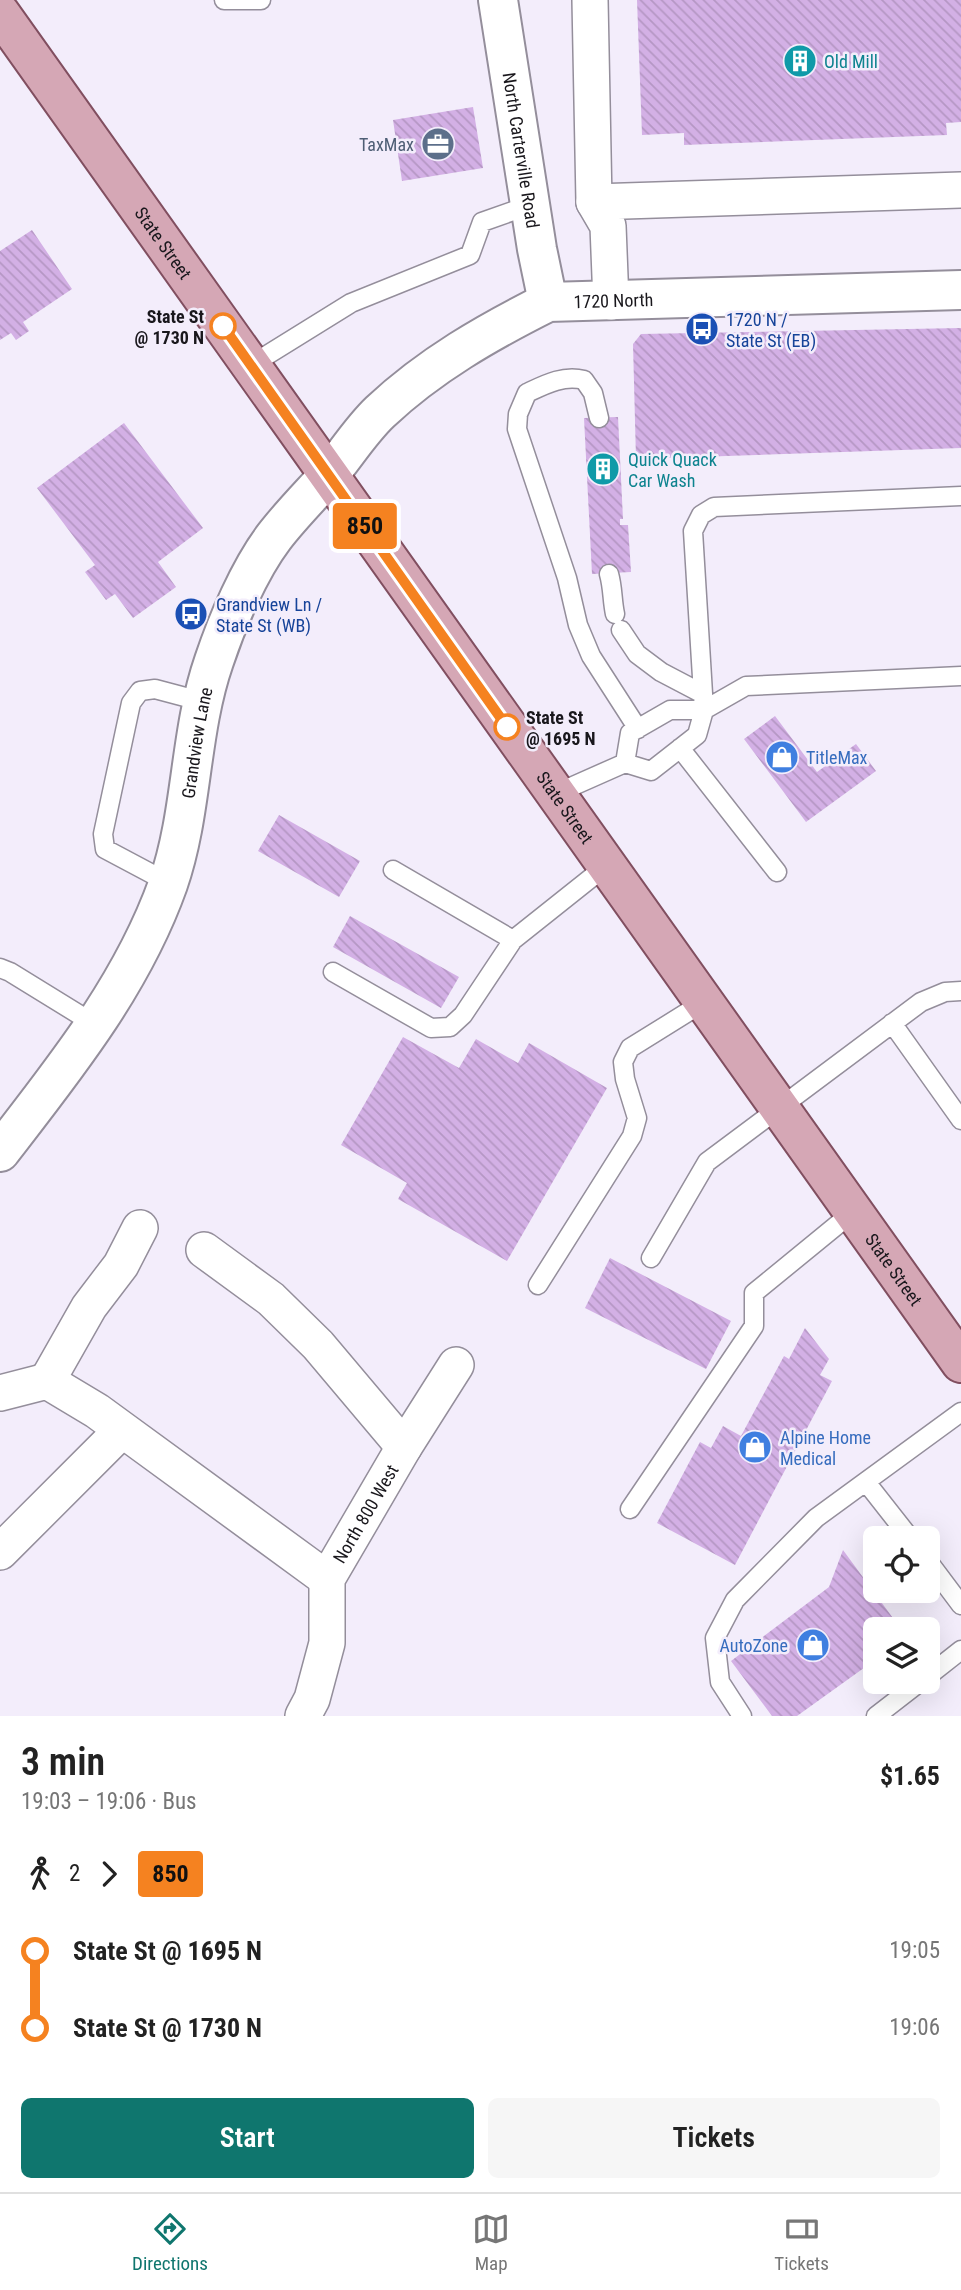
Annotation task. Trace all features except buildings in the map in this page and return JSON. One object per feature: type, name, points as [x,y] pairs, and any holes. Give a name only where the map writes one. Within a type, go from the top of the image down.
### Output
[{"type":"main road","name":"State Street","points":[[0,13],[961,1363]]},
{"type":"street","name":"North Carterville Road","points":[[498,0],[548,302]]},
{"type":"street","points":[[590,0],[594,202],[608,226],[611,302]]},
{"type":"street","points":[[594,202],[961,190]]},
{"type":"street","name":"1720 North","points":[[329,475],[371,421],[418,379],[486,332],[548,302],[961,290]]},
{"type":"street","name":"Grandview Lane","points":[[0,1152],[96,1026],[133,965],[169,883],[188,800],[213,662],[241,594],[273,538],[329,475]]},
{"type":"street","points":[[47,1381],[89,1307],[121,1265],[140,1228]]},
{"type":"street","points":[[204,1250],[271,1300],[299,1327],[404,1447]]},
{"type":"street","name":"North 800 West","points":[[303,1716],[312,1699],[327,1643],[327,1579],[404,1447],[456,1365]]},
{"type":"street","points":[[0,1393],[47,1381],[97,1411],[327,1579]]},
{"type":"street","points":[[0,1552],[121,1431]]},
{"type":"lane","points":[[224,0],[261,0]]},
{"type":"lane","points":[[251,365],[351,303],[470,255],[482,222],[530,205]]},
{"type":"lane","points":[[599,418],[593,393],[584,380],[555,380],[527,393],[518,414],[517,429],[567,578],[578,625],[591,656],[638,729]]},
{"type":"lane","points":[[555,794],[625,763],[651,771],[697,735],[703,702],[693,531],[701,515],[714,507],[961,496]]},
{"type":"lane","points":[[611,582],[612,596],[637,654],[703,702]]},
{"type":"lane","points":[[625,763],[630,733],[670,710],[703,702],[746,686],[961,676]]},
{"type":"lane","points":[[169,883],[105,849],[103,834],[131,703],[140,691],[155,689],[204,702]]},
{"type":"lane","points":[[680,748],[777,872]]},
{"type":"lane","points":[[333,972],[431,1028],[450,1027],[463,1015],[513,940],[606,866]]},
{"type":"lane","points":[[393,870],[513,940]]},
{"type":"lane","points":[[3,975],[96,1026]]},
{"type":"lane","points":[[651,1258],[707,1162],[921,1002],[945,992],[961,991]]},
{"type":"lane","points":[[538,1285],[632,1136],[637,1118],[625,1079],[623,1062],[630,1048],[704,1002]]},
{"type":"lane","points":[[892,1023],[961,1120]]},
{"type":"lane","points":[[630,1509],[754,1326],[754,1293],[853,1212]]},
{"type":"lane","points":[[742,1716],[720,1682],[715,1638],[735,1600],[816,1518],[961,1412]]},
{"type":"lane","points":[[866,1482],[900,1526]]},
{"type":"lane","points":[[940,1577],[961,1605]]},
{"type":"lane","points":[[940,1667],[961,1650]]},
{"type":"lane","points":[[876,1716],[904,1694]]},
{"type":"bus line","name":"850","points":[[223,326],[507,727]]},
{"type":"place","name":"Old Mill","points":[[800,61]]},
{"type":"place","name":"TaxMax","points":[[438,144]]},
{"type":"place","name":"State St @ 1730 N","points":[[223,326]]},
{"type":"place","name":"1720 N / State St (EB)","points":[[702,329]]},
{"type":"place","name":"Quick Quack Car Wash","points":[[603,469]]},
{"type":"place","name":"Grandview Ln / State St (WB)","points":[[191,614]]},
{"type":"place","name":"State St @ 1695 N","points":[[507,727]]},
{"type":"place","name":"TitleMax","points":[[782,757]]},
{"type":"place","name":"Alpine Home Medical","points":[[755,1447]]},
{"type":"place","name":"AutoZone","points":[[813,1645]]}]
